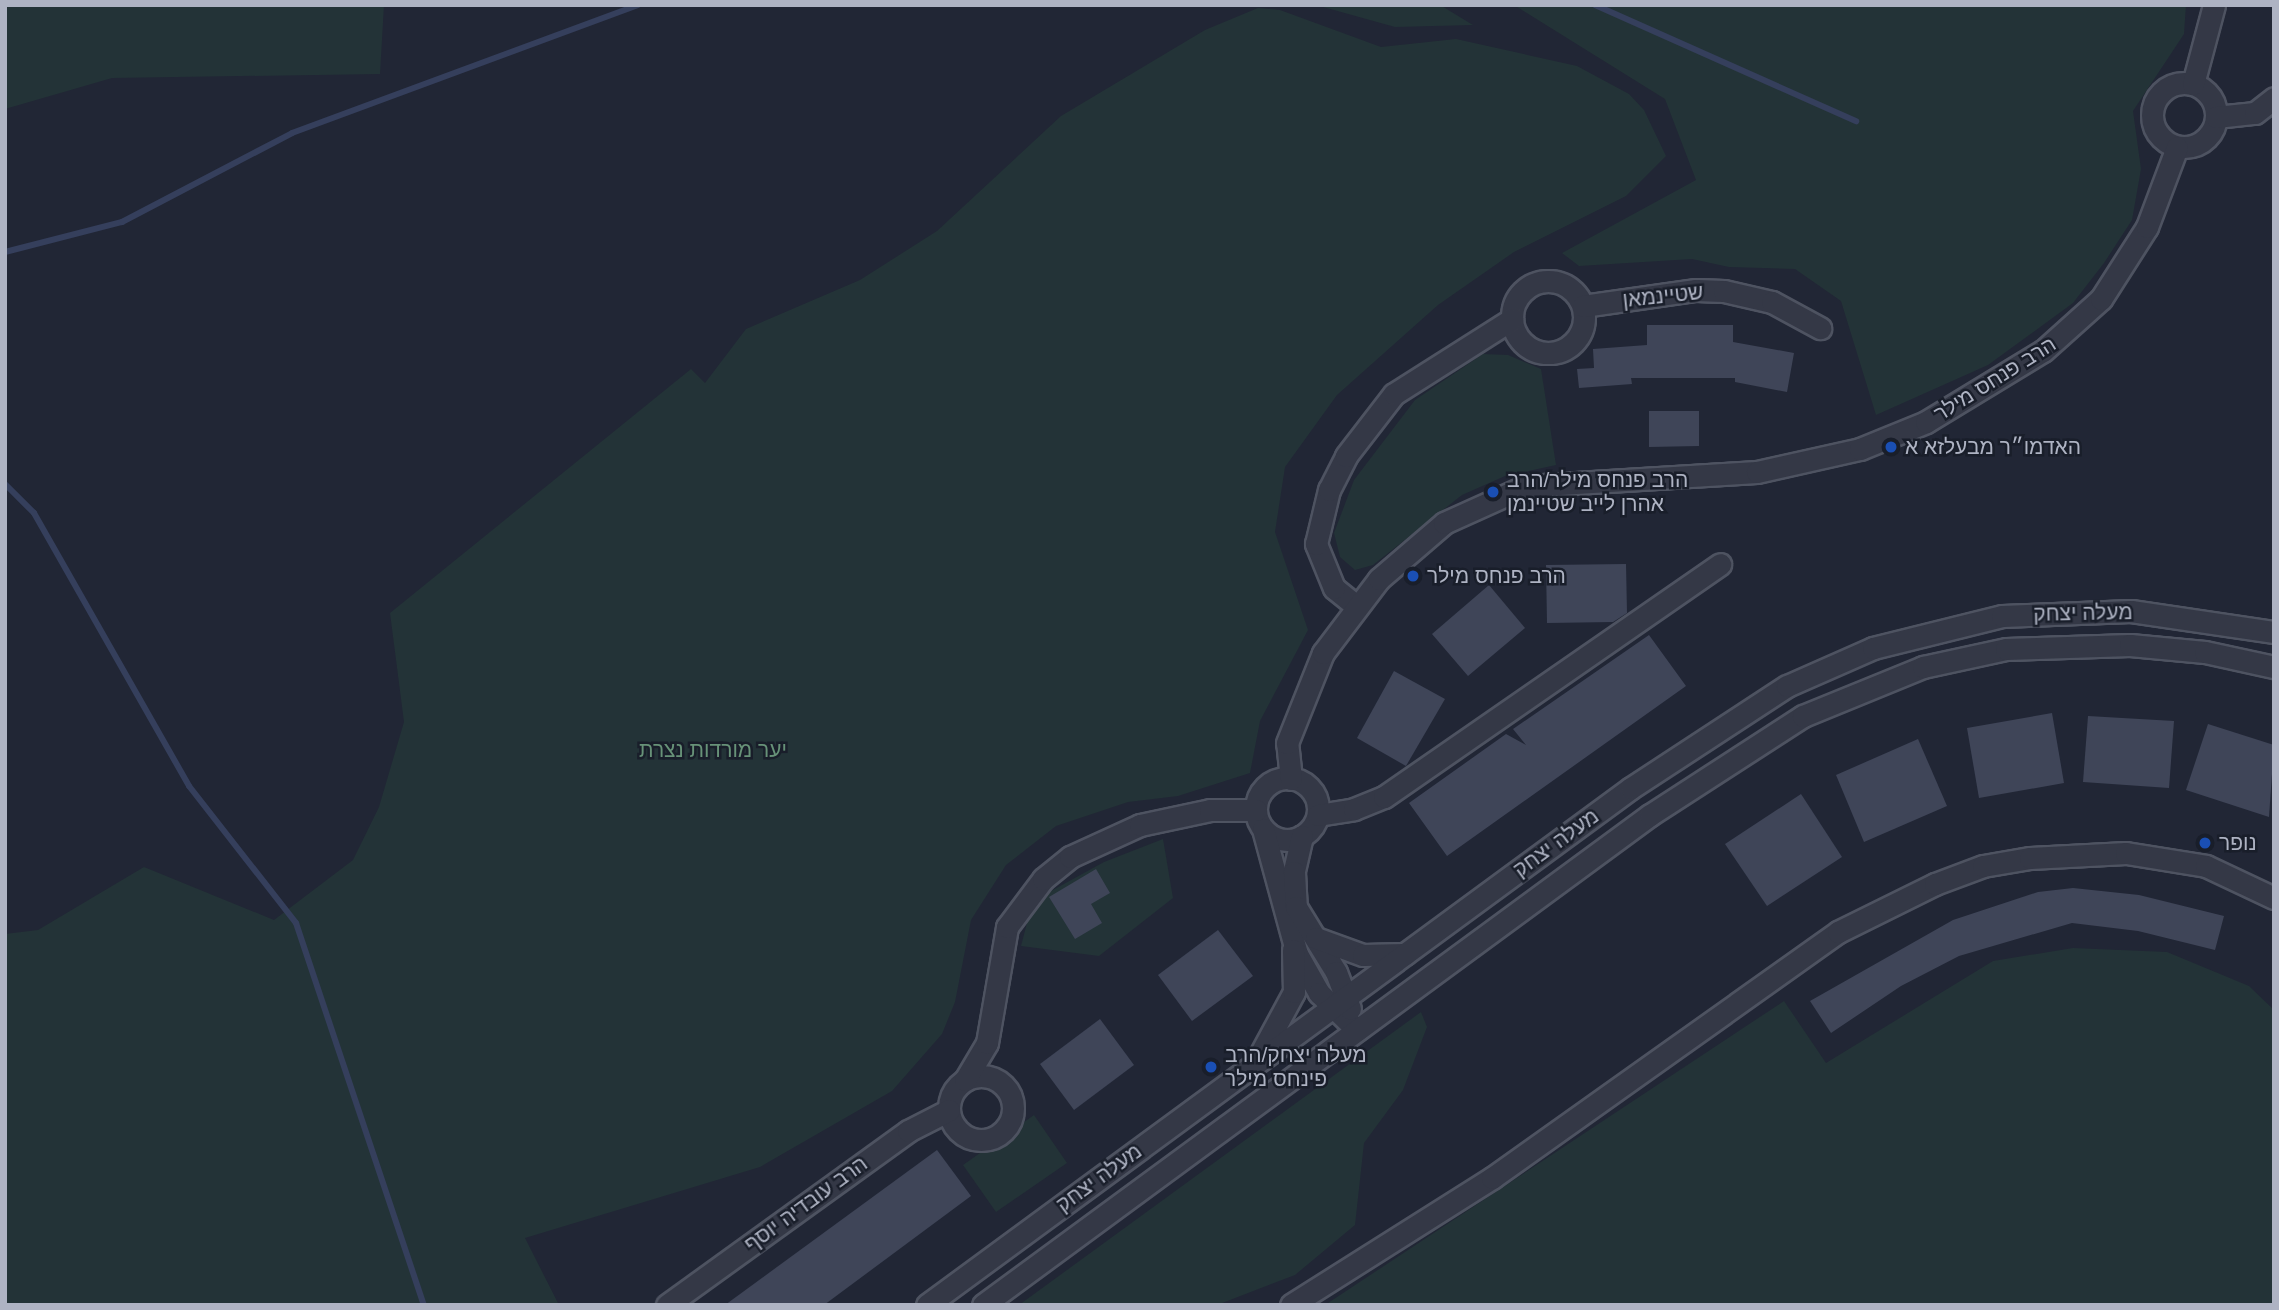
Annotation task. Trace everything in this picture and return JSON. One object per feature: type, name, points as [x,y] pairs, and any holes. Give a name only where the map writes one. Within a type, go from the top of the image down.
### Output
[{"type":"street","points":[[2193,85],[2214,5]]},
{"type":"street","points":[[2193,85],[2210,96],[2216,117],[2199,144],[2177,147],[2156,132],[2152,111],[2171,86],[2193,85]]},
{"type":"street","points":[[2216,117],[2255,113],[2274,99]]},
{"type":"street","name":"הרב פנחס מילר","points":[[1292,779],[1287,743],[1304,692],[1355,605],[1413,546],[1444,523],[1526,486],[1566,480],[1696,480],[1808,463],[1926,422],[1987,388],[2072,330],[2109,289],[2147,227],[2177,147]]},
{"type":"street","points":[[1355,605],[1334,588],[1316,544],[1329,490],[1346,456],[1394,394],[1474,338],[1512,319],[1520,295],[1541,282],[1567,286],[1583,306],[1582,331],[1566,349],[1554,353],[1528,347],[1512,319]]},
{"type":"street","name":"שטיינמאן","points":[[1583,306],[1724,291],[1772,302],[1820,328]]},
{"type":"street","points":[[1357,1030],[1339,1002],[1309,978],[1300,933],[1295,888],[1302,836],[1318,815],[1354,809],[1384,797],[1720,564]]},
{"type":"street","name":"מעלה יצחק","points":[[927,1305],[1718,728],[1787,686],[1873,648],[1967,622],[2055,612],[2177,614],[2274,632]]},
{"type":"street","name":"מעלה יצחק","points":[[983,1305],[1698,782],[1773,733],[1847,694],[1923,667],[2046,646],[2173,648],[2274,667]]},
{"type":"street","points":[[1253,1065],[1294,992],[1300,933],[1259,819],[1267,785],[1292,779],[1314,794],[1318,815]]},
{"type":"street","points":[[991,1025],[1012,1115],[991,1138],[961,1133],[949,1110],[951,1095],[965,1080],[991,1025],[1007,927],[1024,900],[1061,864],[1140,825],[1210,810],[1259,819],[1287,841],[1302,836]]},
{"type":"street","points":[[1292,1305],[1492,1178],[1838,932],[1935,884],[1983,866],[2030,858],[2126,853],[2206,866],[2274,898]]},
{"type":"street","points":[[1300,933],[1340,950],[1405,954]]},
{"type":"street","points":[[965,1080],[986,1076],[1004,1086]]},
{"type":"street","name":"הרב עובדיה יוסף","points":[[667,1305],[908,1130],[949,1110]]},
{"type":"green space","points":[[5,5],[384,5],[380,74],[112,78],[5,109]]},
{"type":"green space","points":[[1316,5],[1440,5],[1473,25],[1395,27]]},
{"type":"green space","points":[[1514,5],[2186,5],[2184,34],[2133,111],[2141,169],[2132,220],[2104,263],[2073,303],[1988,365],[1876,415],[1841,301],[1795,269],[1729,267],[1692,259],[1579,266],[1562,253],[1696,180],[1665,99]]},
{"type":"green space","name":"יער מורדות נצרת","points":[[1258,8],[1280,10],[1381,47],[1456,39],[1577,66],[1629,94],[1644,110],[1666,156],[1626,196],[1514,252],[1438,305],[1337,395],[1285,467],[1275,532],[1308,630],[1260,721],[1250,773],[1178,796],[1128,802],[1056,826],[1006,865],[971,920],[955,1002],[942,1034],[892,1091],[760,1167],[525,1238],[559,1305],[5,1305],[5,934],[38,930],[144,867],[274,920],[353,860],[379,807],[404,722],[390,613],[691,369],[705,383],[746,329],[860,280],[937,231],[1061,116],[1205,30]]},
{"type":"green space","points":[[1483,354],[1508,355],[1541,369],[1556,465],[1505,476],[1462,495],[1373,565],[1355,570],[1340,557],[1334,533],[1354,480],[1415,400]]},
{"type":"green space","points":[[1163,839],[1173,898],[1099,956],[1021,946],[1028,919],[1042,896],[1104,862]]},
{"type":"green space","points":[[2073,948],[2167,952],[2249,986],[2274,1010],[2274,1305],[1325,1305],[1784,1001],[1826,1063],[1993,961]]},
{"type":"green space","points":[[1421,1012],[1427,1027],[1403,1090],[1364,1143],[1355,1225],[1295,1275],[1217,1305],[1019,1305]]},
{"type":"green space","points":[[1034,1115],[1067,1163],[996,1212],[963,1165]]},
{"type":"building","points":[[1647,325],[1733,325],[1733,342],[1794,353],[1787,392],[1735,382],[1735,378],[1631,378],[1632,384],[1579,388],[1577,369],[1594,368],[1593,349],[1647,345]]},
{"type":"building","points":[[1649,411],[1699,411],[1699,446],[1649,447]]},
{"type":"building","points":[[1626,564],[1627,613],[1613,622],[1547,623],[1546,565]]},
{"type":"building","points":[[1489,585],[1525,628],[1468,676],[1432,634]]},
{"type":"building","points":[[1649,635],[1686,686],[1447,856],[1409,803],[1506,734],[1526,745],[1513,729]]},
{"type":"building","points":[[1394,671],[1445,699],[1406,766],[1357,738]]},
{"type":"building","points":[[2052,713],[2064,783],[1979,798],[1967,728]]},
{"type":"building","points":[[2088,716],[2174,721],[2169,788],[2083,782]]},
{"type":"building","points":[[2208,724],[2274,745],[2269,817],[2186,790]]},
{"type":"building","points":[[1918,739],[1947,806],[1864,842],[1836,775]]},
{"type":"building","points":[[1801,794],[1842,857],[1767,906],[1725,844]]},
{"type":"building","points":[[1096,869],[1110,893],[1091,904],[1102,923],[1075,939],[1049,897]]},
{"type":"building","points":[[2073,888],[2139,895],[2224,916],[2215,950],[2138,931],[2072,923],[1959,956],[1901,986],[1831,1033],[1810,1001],[1953,920],[2038,892]]},
{"type":"building","points":[[1218,930],[1253,976],[1192,1021],[1158,975]]},
{"type":"building","points":[[1100,1019],[1134,1065],[1074,1110],[1040,1064]]},
{"type":"building","points":[[937,1150],[971,1196],[824,1305],[725,1305]]},
{"type":"waterway","points":[[5,252],[122,222],[292,133],[638,5]]},
{"type":"waterway","points":[[1595,5],[1856,121]]},
{"type":"waterway","points":[[5,484],[34,513],[189,786],[296,923],[424,1305]]},
{"type":"place","name":"האדמו״ר מבעלזא א","points":[[1891,447]]},
{"type":"place","name":"הרב פנחס מילר/הרב אהרן לייב שטיינמן","points":[[1493,492]]},
{"type":"place","name":"הרב פנחס מילר","points":[[1413,576]]},
{"type":"place","name":"נופר","points":[[2205,843]]},
{"type":"place","name":"מעלה יצחק/הרב פינחס מילר","points":[[1211,1067]]}]
